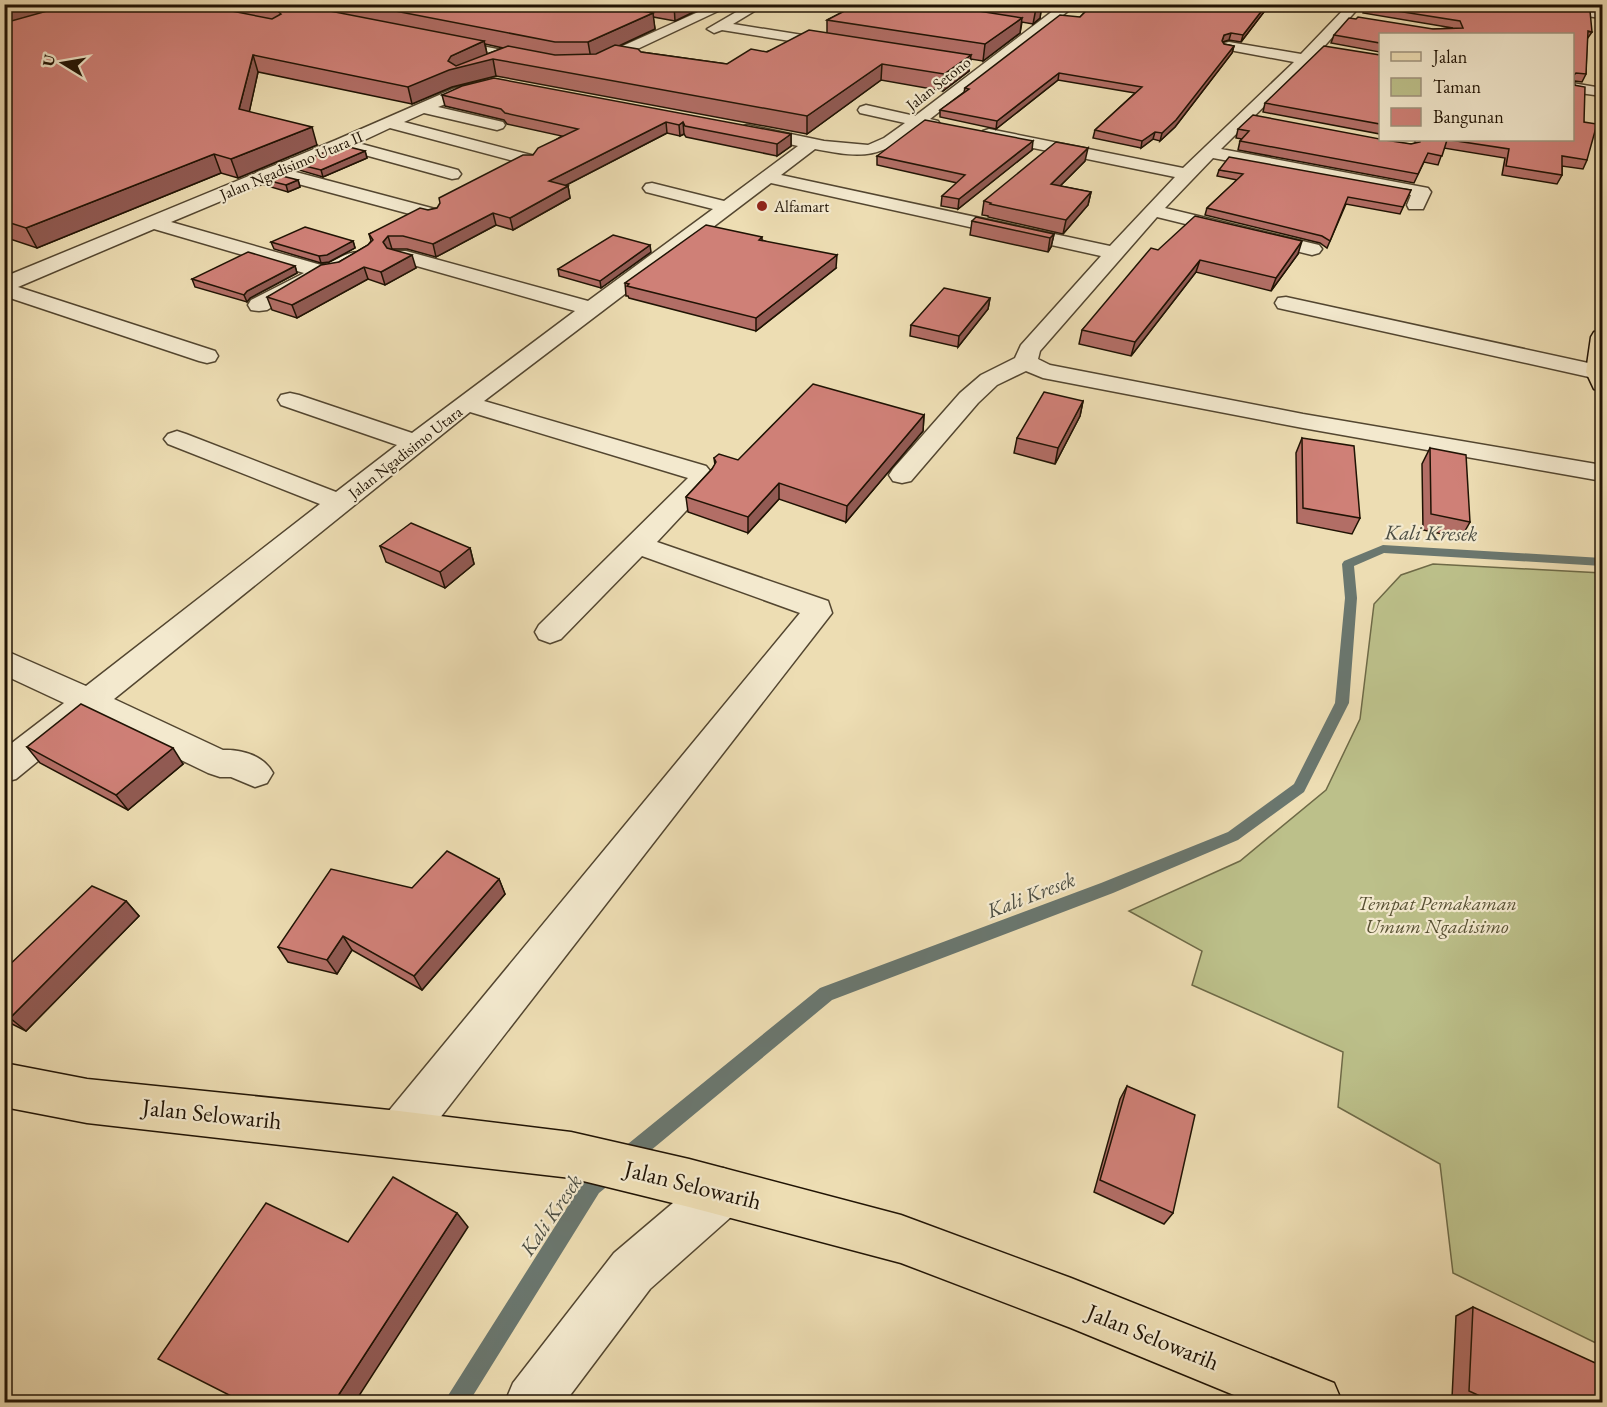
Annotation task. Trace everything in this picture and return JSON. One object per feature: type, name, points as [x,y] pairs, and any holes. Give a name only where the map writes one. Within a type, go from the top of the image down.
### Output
[{"type":"main road","points":[[1600,378],[1602,337]]},
{"type":"main road","name":"Jalan Selowarih","points":[[4,1085],[87,1101],[571,1155],[706,1187],[901,1239],[1071,1302],[1315,1402]]},
{"type":"street","points":[[573,66],[593,65],[727,4]]},
{"type":"street","points":[[700,36],[760,4]]},
{"type":"street","name":"Jalan Setono","points":[[735,128],[813,143],[868,150],[890,142],[1071,4]]},
{"type":"street","points":[[1519,4],[1602,14]]},
{"type":"street","points":[[1026,362],[1029,350],[1187,174],[1304,59],[1323,47],[1352,13]]},
{"type":"street","points":[[653,23],[676,27]]},
{"type":"street","points":[[720,26],[859,48]]},
{"type":"street","points":[[1014,27],[1037,30]]},
{"type":"street","points":[[424,38],[557,65]]},
{"type":"street","points":[[1229,46],[1304,59]]},
{"type":"street","points":[[67,240],[352,124],[511,56]]},
{"type":"street","points":[[964,64],[987,68]]},
{"type":"street","name":"Jalan Ngadisimo Utara II","points":[[4,287],[423,108],[480,85],[505,83]]},
{"type":"street","points":[[1574,87],[1602,92]]},
{"type":"street","points":[[423,108],[497,125]]},
{"type":"street","points":[[866,110],[951,127]]},
{"type":"street","points":[[1246,116],[1269,120]]},
{"type":"street","points":[[389,123],[529,160]]},
{"type":"street","points":[[973,132],[1187,174]]},
{"type":"street","name":"Jalan Ngadisimo Utara","points":[[4,769],[466,403],[813,143]]},
{"type":"street","points":[[342,144],[452,174]]},
{"type":"street","points":[[1033,160],[1051,146]]},
{"type":"street","points":[[1209,152],[1422,192],[1416,205]]},
{"type":"street","points":[[275,172],[432,214]]},
{"type":"street","points":[[766,177],[963,218],[1114,253]]},
{"type":"street","points":[[652,188],[727,207]]},
{"type":"street","points":[[963,218],[981,204]]},
{"type":"street","points":[[1153,211],[1312,249]]},
{"type":"street","points":[[153,223],[355,276]]},
{"type":"street","points":[[259,305],[364,252]]},
{"type":"street","points":[[399,255],[591,309]]},
{"type":"street","points":[[4,287],[207,356]]},
{"type":"street","points":[[1286,303],[1600,378]]},
{"type":"street","points":[[902,475],[969,398],[989,380],[1026,362],[1054,373],[1303,421],[1602,473]]},
{"type":"street","points":[[290,400],[416,443]]},
{"type":"street","points":[[466,403],[697,472],[702,477],[699,483],[550,632]]},
{"type":"street","points":[[177,439],[341,503]]},
{"type":"street","points":[[399,1134],[817,613],[817,608],[638,545]]},
{"type":"street","points":[[4,661],[220,764],[235,763],[255,772]]},
{"type":"street","points":[[532,1402],[632,1271],[706,1187]]},
{"type":"green space","name":"Tempat Pemakaman Umum Ngadisimo","points":[[1433,564],[1602,573],[1602,1346],[1453,1273],[1440,1164],[1338,1107],[1343,1052],[1192,985],[1202,951],[1129,911],[1240,861],[1326,790],[1360,719],[1374,604],[1401,575]]},
{"type":"building","points":[[4,4],[32,4],[4,12]]},
{"type":"building","points":[[72,4],[196,4],[272,19],[281,14],[273,7],[258,4],[294,4],[484,41],[451,56],[448,61],[456,66],[508,46],[555,55],[596,54],[615,45],[638,49],[641,52],[727,64],[751,49],[767,52],[809,30],[971,55],[944,74],[882,64],[807,116],[493,59],[449,70],[408,87],[253,55],[239,109],[312,127],[231,159],[214,154],[26,228],[4,221],[4,23]]},
{"type":"building","points":[[359,4],[600,4],[653,13],[588,42],[555,42]]},
{"type":"building","points":[[858,4],[934,4],[1022,18],[985,44],[827,20]]},
{"type":"building","points":[[1008,4],[1040,4],[1036,8]]},
{"type":"building","points":[[1093,4],[1267,4],[1243,35],[1231,33],[1224,35],[1222,41],[1224,44],[1234,46],[1176,120],[1162,133],[1155,132],[1142,141],[1095,130],[1142,87],[1059,73],[997,121],[940,110],[1060,15],[1080,17]]},
{"type":"building","points":[[1366,4],[1535,4],[1590,11],[1592,32],[1588,31],[1586,74],[1576,73],[1574,75],[1574,33],[1379,33],[1379,43],[1334,35],[1349,18],[1358,17],[1433,29],[1463,28],[1460,21],[1365,6]]},
{"type":"building","points":[[1324,46],[1379,55],[1379,124],[1265,103]]},
{"type":"building","points":[[494,78],[791,134],[777,144],[685,126],[683,122],[679,125],[666,122],[549,181],[568,186],[510,218],[493,213],[433,244],[403,236],[388,236],[383,242],[387,248],[412,255],[381,272],[364,267],[292,305],[267,297],[321,265],[339,262],[368,245],[373,240],[369,234],[420,208],[428,210],[437,208],[440,203],[439,198],[523,155],[533,155],[538,148],[578,129],[505,113],[501,109],[442,95],[462,86]]},
{"type":"building","points":[[1574,85],[1585,87],[1584,122],[1597,124],[1587,160],[1562,156],[1562,175],[1506,166],[1509,149],[1457,141],[1574,141]]},
{"type":"building","points":[[1253,115],[1379,139],[1379,141],[1411,144],[1420,141],[1447,141],[1442,156],[1428,153],[1418,174],[1240,141],[1249,131],[1238,129]]},
{"type":"building","points":[[925,120],[1033,141],[959,199],[942,196],[965,175],[877,156]]},
{"type":"building","points":[[1056,142],[1088,148],[1051,184],[1091,192],[1066,220],[984,201]]},
{"type":"building","points":[[341,145],[365,151],[321,170],[297,164]]},
{"type":"building","points":[[1229,157],[1411,190],[1403,207],[1348,197],[1330,241],[1322,236],[1207,208],[1243,174],[1219,170]]},
{"type":"building","points":[[274,174],[298,180],[286,185],[262,179]]},
{"type":"building","points":[[1195,216],[1302,241],[1276,278],[1200,260],[1135,342],[1082,330],[1151,248],[1158,250]]},
{"type":"building","points":[[976,217],[1054,234],[1050,238],[972,221]]},
{"type":"building","points":[[706,225],[762,237],[759,240],[837,255],[756,318],[627,286],[629,284],[625,283]]},
{"type":"building","points":[[305,227],[353,241],[327,255],[319,256],[271,242]]},
{"type":"building","points":[[613,235],[650,245],[600,281],[558,269]]},
{"type":"building","points":[[248,252],[295,266],[247,291],[244,295],[192,279]]},
{"type":"building","points":[[944,288],[990,298],[959,336],[911,325]]},
{"type":"building","points":[[813,384],[924,415],[847,506],[779,483],[748,517],[686,497],[712,469],[716,462],[714,458],[719,454],[738,460]]},
{"type":"building","points":[[1044,392],[1083,401],[1058,448],[1017,438]]},
{"type":"building","points":[[1302,438],[1354,446],[1360,518],[1303,508]]},
{"type":"building","points":[[1430,448],[1466,455],[1470,522],[1431,514]]},
{"type":"building","points":[[411,523],[470,548],[440,572],[380,546]]},
{"type":"building","points":[[81,704],[173,748],[116,795],[27,747]]},
{"type":"building","points":[[447,851],[499,879],[414,976],[343,936],[327,960],[278,947],[331,869],[412,888]]},
{"type":"building","points":[[92,886],[126,901],[10,1018],[4,1015],[4,970]]},
{"type":"building","points":[[1127,1086],[1195,1115],[1173,1213],[1100,1180]]},
{"type":"building","points":[[393,1177],[457,1213],[334,1402],[234,1402],[237,1399],[158,1359],[266,1203],[348,1242]]},
{"type":"building","points":[[1473,1307],[1602,1366],[1602,1402],[1493,1402],[1469,1391]]},
{"type":"waterway","name":"Kali Kresek","points":[[625,1159],[826,994],[1107,888],[1233,836],[1299,788],[1342,703],[1351,598],[1348,564],[1383,549],[1602,562]]},
{"type":"waterway","name":"Kali Kresek","points":[[457,1402],[592,1186],[608,1173]]},
{"type":"place","name":"Alfamart","points":[[762,206]]}]
